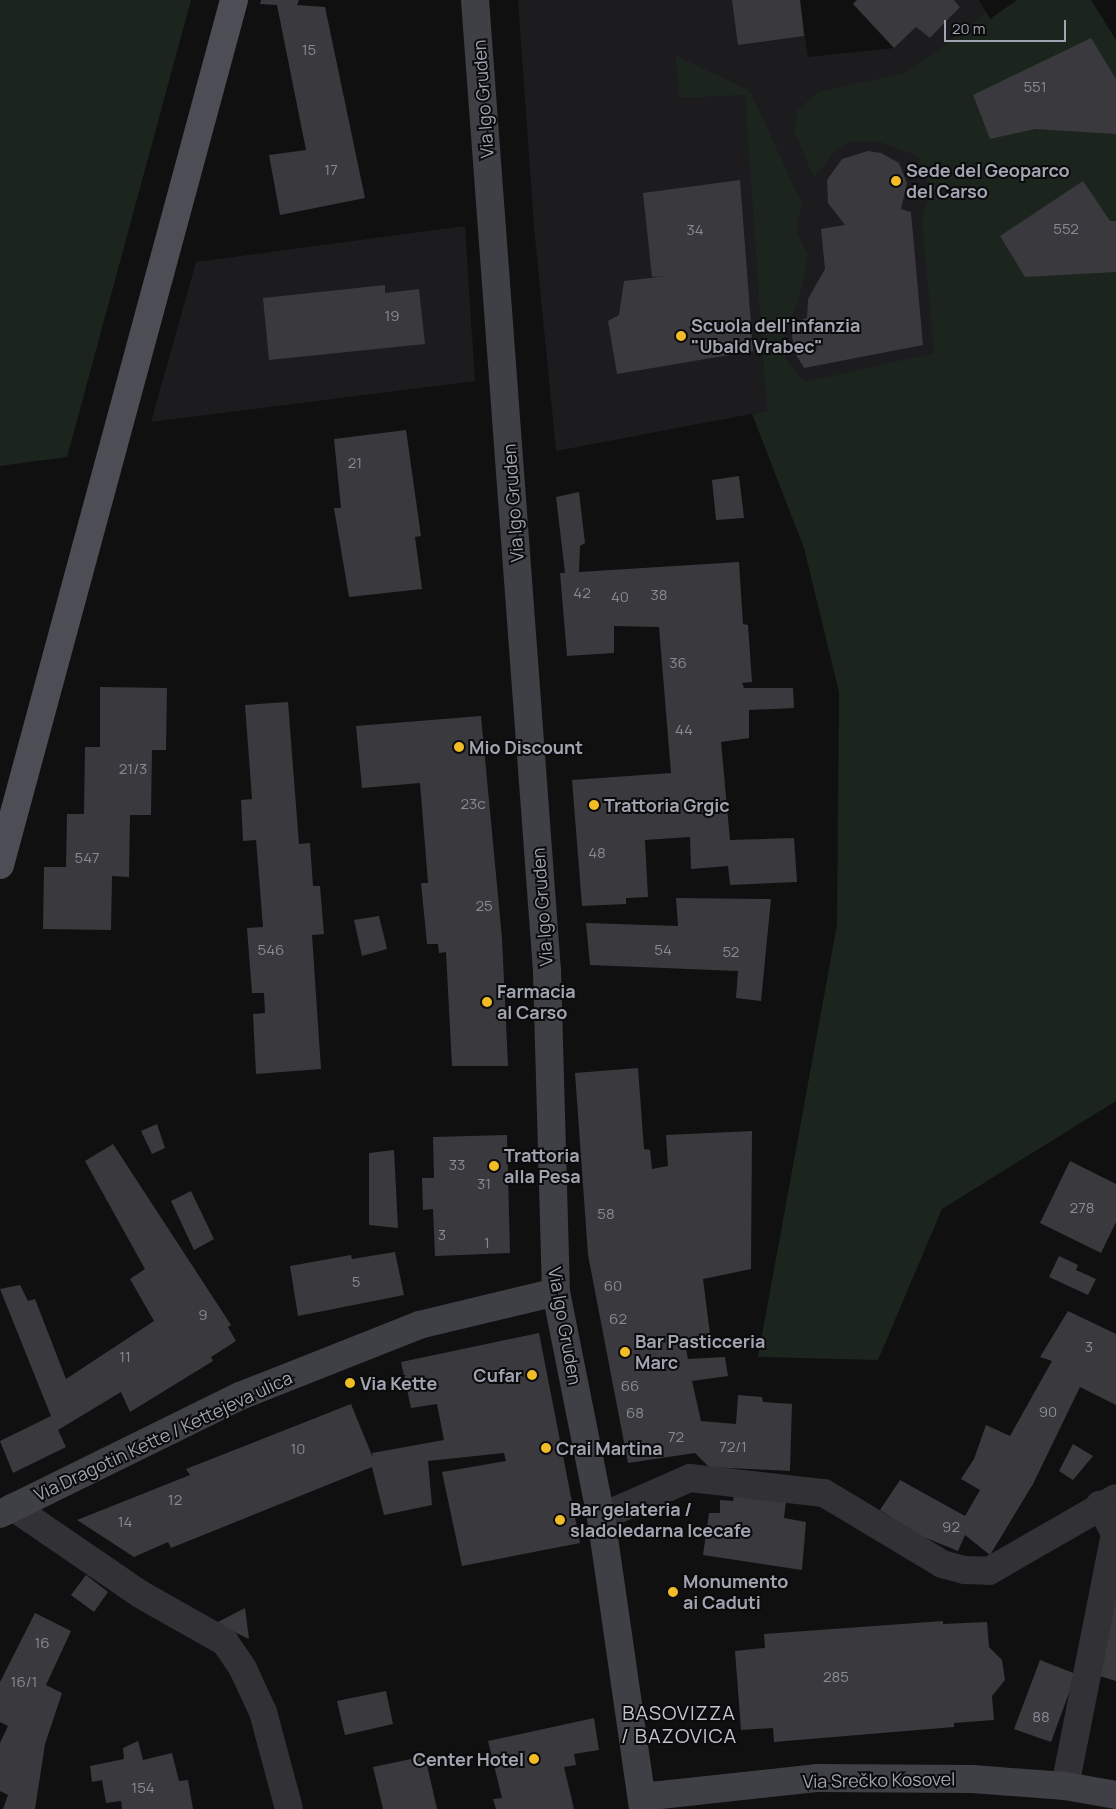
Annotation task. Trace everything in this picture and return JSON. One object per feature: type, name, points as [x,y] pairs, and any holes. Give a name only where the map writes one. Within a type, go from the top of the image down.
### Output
[{"type":"main road","points":[[0,864],[234,0]]},
{"type":"main road","name":"Via Igo Gruden","points":[[475,0],[547,971],[556,1292],[601,1517],[643,1803]]},
{"type":"main road","name":"Via Dragotin Kette / Kettejeva ulica","points":[[6,1510],[240,1396],[401,1332],[556,1292]]},
{"type":"main road","name":"Via Srečko Kosovel","points":[[643,1803],[816,1778],[972,1779],[1065,1786],[1116,1796]]},
{"type":"street","points":[[601,1517],[690,1478],[824,1493],[942,1564],[965,1570],[990,1571],[1108,1502],[1115,1534],[1065,1786]]},
{"type":"street","points":[[6,1510],[140,1594],[225,1642],[243,1669],[263,1712],[289,1809]]},
{"type":"shaded area","points":[[0,0],[191,0],[67,457],[0,466]]},
{"type":"shaded area","points":[[518,0],[800,0],[808,57],[894,48],[916,27],[930,38],[960,7],[954,0],[979,0],[990,19],[973,372],[556,451],[534,227]]},
{"type":"shaded area","points":[[1017,0],[1091,0],[1116,40],[1116,1101],[942,1209],[878,1360],[758,1357],[837,925],[839,692],[804,548],[752,414],[767,411],[745,95],[680,98],[675,55],[750,91],[802,204],[797,221],[797,234],[808,254],[799,300],[785,328],[783,346],[788,363],[805,382],[934,353],[922,218],[930,192],[918,156],[880,142],[848,142],[836,150],[814,178],[794,131],[798,110],[818,92],[902,74],[929,57],[986,13],[990,19]]},
{"type":"shaded area","points":[[465,226],[475,381],[151,422],[196,262]]},
{"type":"building","points":[[261,0],[299,0],[297,5],[325,7],[365,198],[280,215],[269,155],[306,150],[277,5],[260,4]]},
{"type":"building","points":[[732,0],[800,0],[804,36],[738,45]]},
{"type":"building","points":[[857,0],[954,0],[960,7],[930,38],[916,27],[894,48],[853,4]]},
{"type":"building","points":[[1091,38],[1116,79],[1116,134],[1035,129],[990,139],[973,95]]},
{"type":"building","points":[[868,151],[881,153],[899,163],[907,183],[901,209],[911,212],[923,345],[804,368],[794,351],[792,336],[794,322],[807,318],[808,299],[825,269],[821,229],[845,225],[828,203],[827,180],[842,159]]},
{"type":"building","points":[[740,180],[753,351],[617,374],[608,321],[619,315],[624,281],[667,276],[652,277],[643,193]]},
{"type":"building","points":[[1083,181],[1110,221],[1116,221],[1116,272],[1025,277],[1000,236]]},
{"type":"building","points":[[385,285],[385,293],[419,289],[425,344],[269,360],[263,298]]},
{"type":"building","points":[[406,430],[421,536],[415,537],[422,589],[349,597],[334,508],[341,508],[334,439]]},
{"type":"building","points":[[739,476],[744,518],[716,520],[712,480]]},
{"type":"building","points":[[579,492],[585,543],[580,546],[579,572],[739,562],[743,624],[748,625],[752,682],[742,683],[744,688],[793,688],[794,708],[749,710],[749,738],[721,742],[730,840],[794,838],[797,882],[730,885],[728,866],[691,869],[690,837],[645,840],[648,897],[626,898],[626,904],[582,906],[572,780],[671,773],[659,627],[614,626],[614,653],[567,656],[560,573],[565,573],[556,497]]},
{"type":"building","points":[[100,687],[167,688],[166,750],[152,750],[151,815],[130,815],[129,877],[112,876],[111,930],[43,929],[44,867],[66,867],[67,814],[84,814],[85,747],[100,747]]},
{"type":"building","points":[[288,702],[299,844],[310,843],[313,886],[320,886],[324,934],[312,935],[321,1069],[256,1074],[253,1014],[265,1013],[264,993],[252,993],[247,928],[263,927],[256,840],[243,841],[241,800],[252,799],[245,705]]},
{"type":"building","points":[[481,716],[502,938],[508,1066],[452,1066],[446,952],[439,953],[438,944],[427,944],[421,883],[428,883],[420,783],[362,788],[356,726]]},
{"type":"building","points":[[676,898],[771,899],[761,1001],[736,998],[738,971],[590,965],[586,923],[678,926]]},
{"type":"building","points":[[379,916],[387,949],[362,956],[354,920]]},
{"type":"building","points":[[638,1068],[644,1149],[650,1150],[652,1169],[668,1166],[666,1135],[752,1131],[751,1269],[703,1279],[710,1334],[684,1339],[688,1359],[725,1357],[728,1376],[692,1381],[701,1421],[736,1424],[738,1395],[762,1397],[763,1402],[792,1404],[790,1471],[709,1467],[695,1453],[628,1463],[588,1255],[575,1073]]},
{"type":"building","points":[[157,1124],[165,1148],[152,1154],[141,1131]]},
{"type":"building","points":[[507,1135],[510,1253],[435,1256],[433,1209],[423,1210],[422,1178],[434,1178],[433,1137]]},
{"type":"building","points":[[113,1144],[231,1325],[228,1327],[236,1341],[211,1357],[213,1361],[130,1412],[121,1392],[58,1430],[66,1447],[13,1473],[0,1441],[51,1416],[0,1289],[20,1285],[28,1301],[35,1299],[66,1379],[154,1321],[130,1279],[145,1269],[85,1161]]},
{"type":"building","points":[[394,1150],[398,1228],[369,1225],[369,1153]]},
{"type":"building","points":[[1070,1161],[1116,1184],[1116,1222],[1101,1253],[1040,1223]]},
{"type":"building","points":[[191,1191],[214,1239],[194,1250],[171,1201]]},
{"type":"building","points":[[395,1252],[404,1295],[298,1316],[290,1266],[351,1255],[352,1259]]},
{"type":"building","points":[[1059,1256],[1078,1265],[1076,1270],[1096,1279],[1088,1295],[1049,1277]]},
{"type":"building","points":[[1068,1311],[1116,1334],[1116,1405],[1080,1387],[1033,1484],[990,1555],[965,1535],[958,1551],[921,1536],[880,1510],[900,1480],[965,1516],[980,1490],[961,1479],[974,1459],[986,1425],[1010,1436],[1052,1361],[1040,1357]]},
{"type":"building","points":[[539,1333],[580,1543],[462,1566],[442,1472],[506,1461],[504,1453],[428,1461],[432,1505],[384,1515],[372,1467],[171,1548],[168,1542],[134,1557],[77,1520],[190,1475],[186,1469],[351,1404],[373,1458],[372,1453],[444,1440],[437,1404],[411,1408],[401,1362]]},
{"type":"building","points":[[1073,1444],[1093,1456],[1073,1480],[1059,1471]]},
{"type":"building","points":[[735,1491],[786,1501],[784,1518],[806,1522],[802,1570],[703,1555],[709,1513],[720,1513],[720,1500],[733,1501]]},
{"type":"building","points":[[86,1575],[108,1592],[94,1612],[71,1595]]},
{"type":"building","points":[[1116,1597],[1116,1681],[1096,1675]]},
{"type":"building","points":[[245,1608],[249,1639],[216,1623]]},
{"type":"building","points":[[35,1613],[71,1631],[46,1685],[62,1693],[45,1744],[35,1809],[3,1809],[8,1795],[0,1791],[0,1743],[8,1726],[0,1722],[0,1682]]},
{"type":"building","points":[[943,1621],[943,1624],[987,1622],[989,1647],[1002,1660],[1005,1680],[992,1696],[994,1720],[954,1723],[954,1727],[774,1742],[773,1728],[741,1730],[735,1651],[765,1648],[764,1634]]},
{"type":"building","points":[[1040,1660],[1076,1674],[1051,1742],[1014,1729]]},
{"type":"building","points":[[386,1691],[393,1724],[345,1735],[337,1701]]},
{"type":"building","name":"Center Hotel","points":[[594,1718],[599,1750],[574,1754],[576,1765],[564,1767],[574,1809],[496,1809],[493,1799],[502,1798],[488,1741]]},
{"type":"building","points":[[138,1741],[143,1760],[172,1753],[179,1781],[188,1780],[193,1809],[122,1809],[121,1801],[106,1803],[102,1780],[92,1782],[90,1766],[124,1759],[123,1748]]},
{"type":"building","points":[[425,1756],[437,1809],[383,1809],[373,1767]]},
{"type":"place","name":"Sede del Geoparco del Carso","points":[[896,181]]},
{"type":"place","name":"Scuola dell'infanzia \"Ubald Vrabec\"","points":[[681,336]]},
{"type":"place","name":"Mio Discount","points":[[459,747]]},
{"type":"place","name":"Trattoria Grgic","points":[[594,805]]},
{"type":"place","name":"Farmacia al Carso","points":[[487,1002]]},
{"type":"place","name":"Trattoria alla Pesa","points":[[494,1166]]},
{"type":"place","name":"Bar Pasticceria Marc","points":[[625,1352]]},
{"type":"place","name":"Cufar","points":[[532,1375]]},
{"type":"place","name":"Via Kette","points":[[350,1383]]},
{"type":"place","name":"Crai Martina","points":[[546,1448]]},
{"type":"place","name":"Bar gelateria / sladoledarna Icecafe","points":[[560,1520]]},
{"type":"place","name":"Monumento ai Caduti","points":[[673,1592]]},
{"type":"place","name":"Center Hotel","points":[[534,1759]]},
{"type":"district","name":"BASOVIZZA / BAZOVICA","points":[[679,1724]]}]
